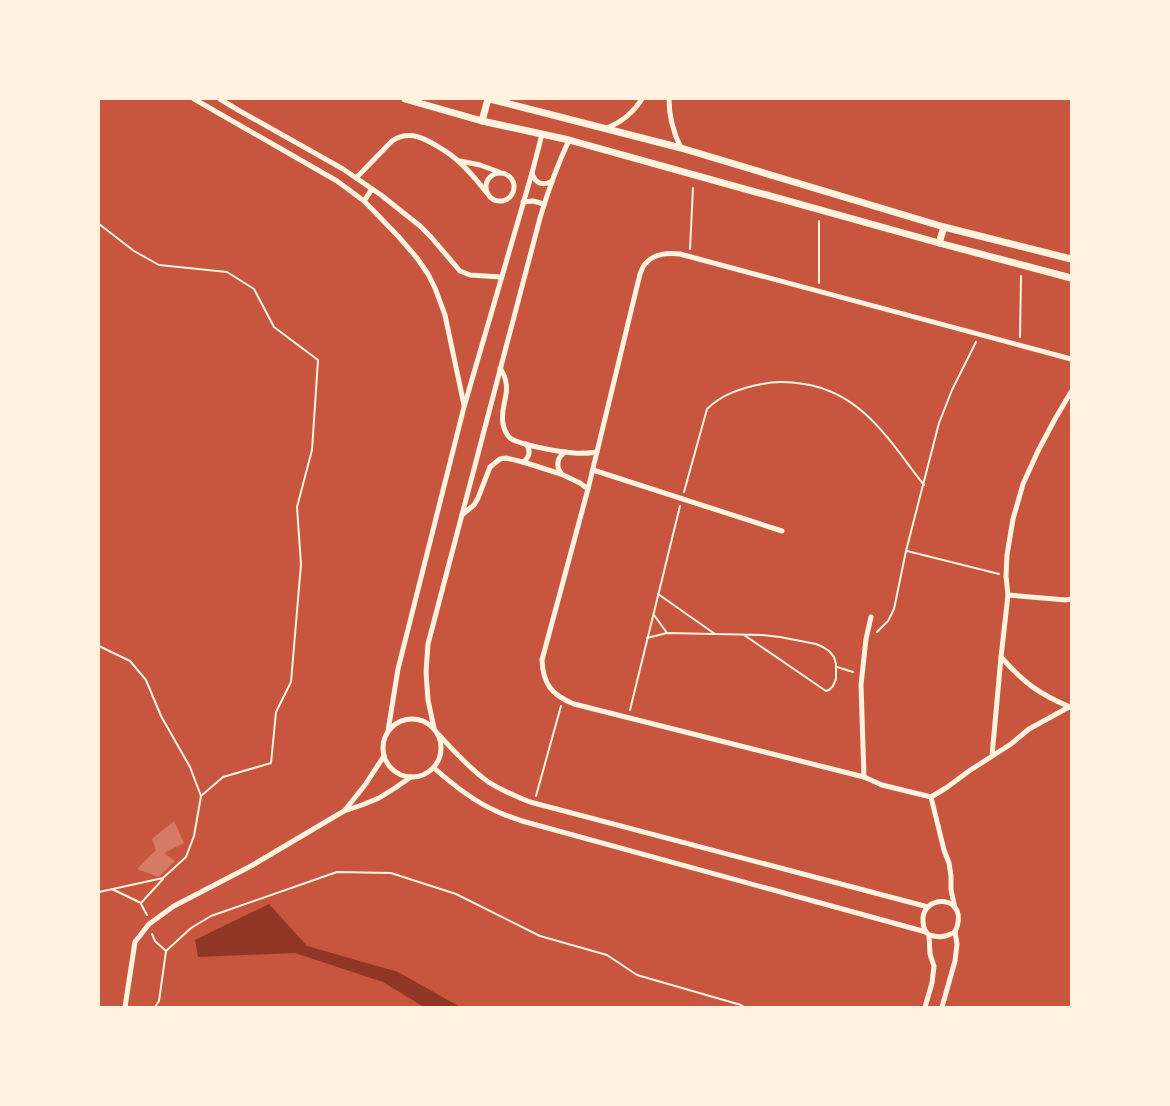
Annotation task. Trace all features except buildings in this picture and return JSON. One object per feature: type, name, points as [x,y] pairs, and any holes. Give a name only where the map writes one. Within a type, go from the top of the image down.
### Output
[{"type":"street","points":[[194,99],[337,181],[364,201],[398,236],[417,258],[435,288],[445,316],[464,407]]},
{"type":"street","points":[[220,99],[343,168],[420,226],[460,272],[470,275],[501,277]]},
{"type":"street","points":[[405,99],[482,121],[569,140],[1071,278]]},
{"type":"street","points":[[482,121],[489,99],[681,148],[944,227],[1071,259]]},
{"type":"street","points":[[606,129],[628,116],[642,99]]},
{"type":"street","points":[[669,99],[672,128],[681,148]]},
{"type":"street","points":[[439,735],[441,752],[439,761],[434,768],[423,775],[411,777],[399,774],[390,767],[384,756],[383,743],[388,731],[398,669],[464,407],[542,134]]},
{"type":"street","points":[[356,178],[392,141],[398,137],[414,135],[434,144],[459,161],[490,198],[502,201],[512,195],[514,184],[506,174],[480,165],[459,161]]},
{"type":"street","points":[[434,728],[428,700],[426,672],[428,644],[544,204],[569,140]]},
{"type":"street","points":[[487,193],[488,179],[493,174],[500,173]]},
{"type":"street","points":[[532,173],[536,181],[540,183],[544,184],[552,180]]},
{"type":"street","points":[[364,201],[372,189]]},
{"type":"street","points":[[524,202],[533,201],[544,204]]},
{"type":"street","points":[[940,243],[944,227]]},
{"type":"street","points":[[1071,359],[690,256],[667,253],[654,256],[646,263],[640,274],[593,470],[542,660],[546,682],[553,692],[562,699],[574,704],[864,777],[882,785],[931,797],[1011,744],[1029,729],[1071,706]]},
{"type":"street","points":[[500,368],[505,375],[507,385],[502,424],[505,432],[511,438],[526,444],[565,452],[586,454],[597,452]]},
{"type":"street","points":[[992,756],[1008,595],[1006,576],[1007,555],[1013,519],[1023,484],[1042,443],[1071,392]]},
{"type":"street","points":[[523,462],[529,454],[526,444]]},
{"type":"street","points":[[561,474],[558,462],[565,452]]},
{"type":"street","points":[[462,515],[474,505],[490,467],[500,459],[506,458],[523,462],[561,474],[580,482],[588,489]]},
{"type":"street","points":[[593,470],[782,531]]},
{"type":"street","points":[[1008,595],[1071,599]]},
{"type":"street","points":[[864,777],[861,685],[866,639],[871,617]]},
{"type":"street","points":[[1001,657],[1015,674],[1032,687],[1051,698],[1071,706]]},
{"type":"street","points":[[388,731],[402,720],[410,718],[427,722],[469,766],[488,782],[508,793],[535,803],[928,906]]},
{"type":"street","points":[[344,811],[365,785],[384,756]]},
{"type":"street","points":[[434,768],[476,800],[496,811],[522,821],[942,937],[955,932]]},
{"type":"street","points":[[124,1007],[135,942],[149,924],[174,906],[251,866],[344,811],[379,798],[411,777]]},
{"type":"street","points":[[931,797],[949,863],[951,890],[959,918],[959,924],[955,932],[957,944],[955,961],[942,1007]]},
{"type":"street","points":[[925,1007],[932,983],[934,966],[930,954],[928,933],[923,919],[925,910],[937,901],[952,904],[956,908]]},
{"type":"path","points":[[690,256],[693,188]]},
{"type":"path","points":[[819,221],[819,291]]},
{"type":"path","points":[[99,224],[134,251],[159,265],[227,272],[254,289],[274,326],[318,360],[312,450],[297,508],[302,564],[291,682],[276,712],[271,763],[223,777],[201,796]]},
{"type":"path","points":[[1020,345],[1021,276]]},
{"type":"path","points":[[866,639],[878,632],[888,621],[894,609],[906,551],[943,411],[980,334]]},
{"type":"path","points":[[628,717],[682,498],[707,409],[713,403],[743,388],[770,382],[795,382],[816,386],[839,394],[859,407],[878,425],[924,485]]},
{"type":"path","points":[[906,551],[1006,576]]},
{"type":"path","points":[[658,594],[715,634]]},
{"type":"path","points":[[653,614],[667,633]]},
{"type":"path","points":[[647,638],[667,633],[744,635],[798,640],[823,647],[834,657],[837,667],[833,686],[826,691],[744,635]]},
{"type":"path","points":[[99,646],[130,661],[146,680],[161,716],[190,768],[201,796],[194,836],[186,857],[163,878],[141,903],[112,889]]},
{"type":"path","points":[[837,667],[862,675]]},
{"type":"path","points":[[535,803],[562,699]]},
{"type":"path","points":[[155,1007],[159,1001],[166,951],[191,928],[211,916],[338,872],[391,873],[456,894],[540,936],[607,955],[637,975],[744,1007]]},
{"type":"path","points":[[99,892],[163,878]]},
{"type":"shaded area","points":[[269,904],[307,946],[398,972],[460,1007],[424,1007],[383,982],[295,953],[198,957],[195,940]]}]
